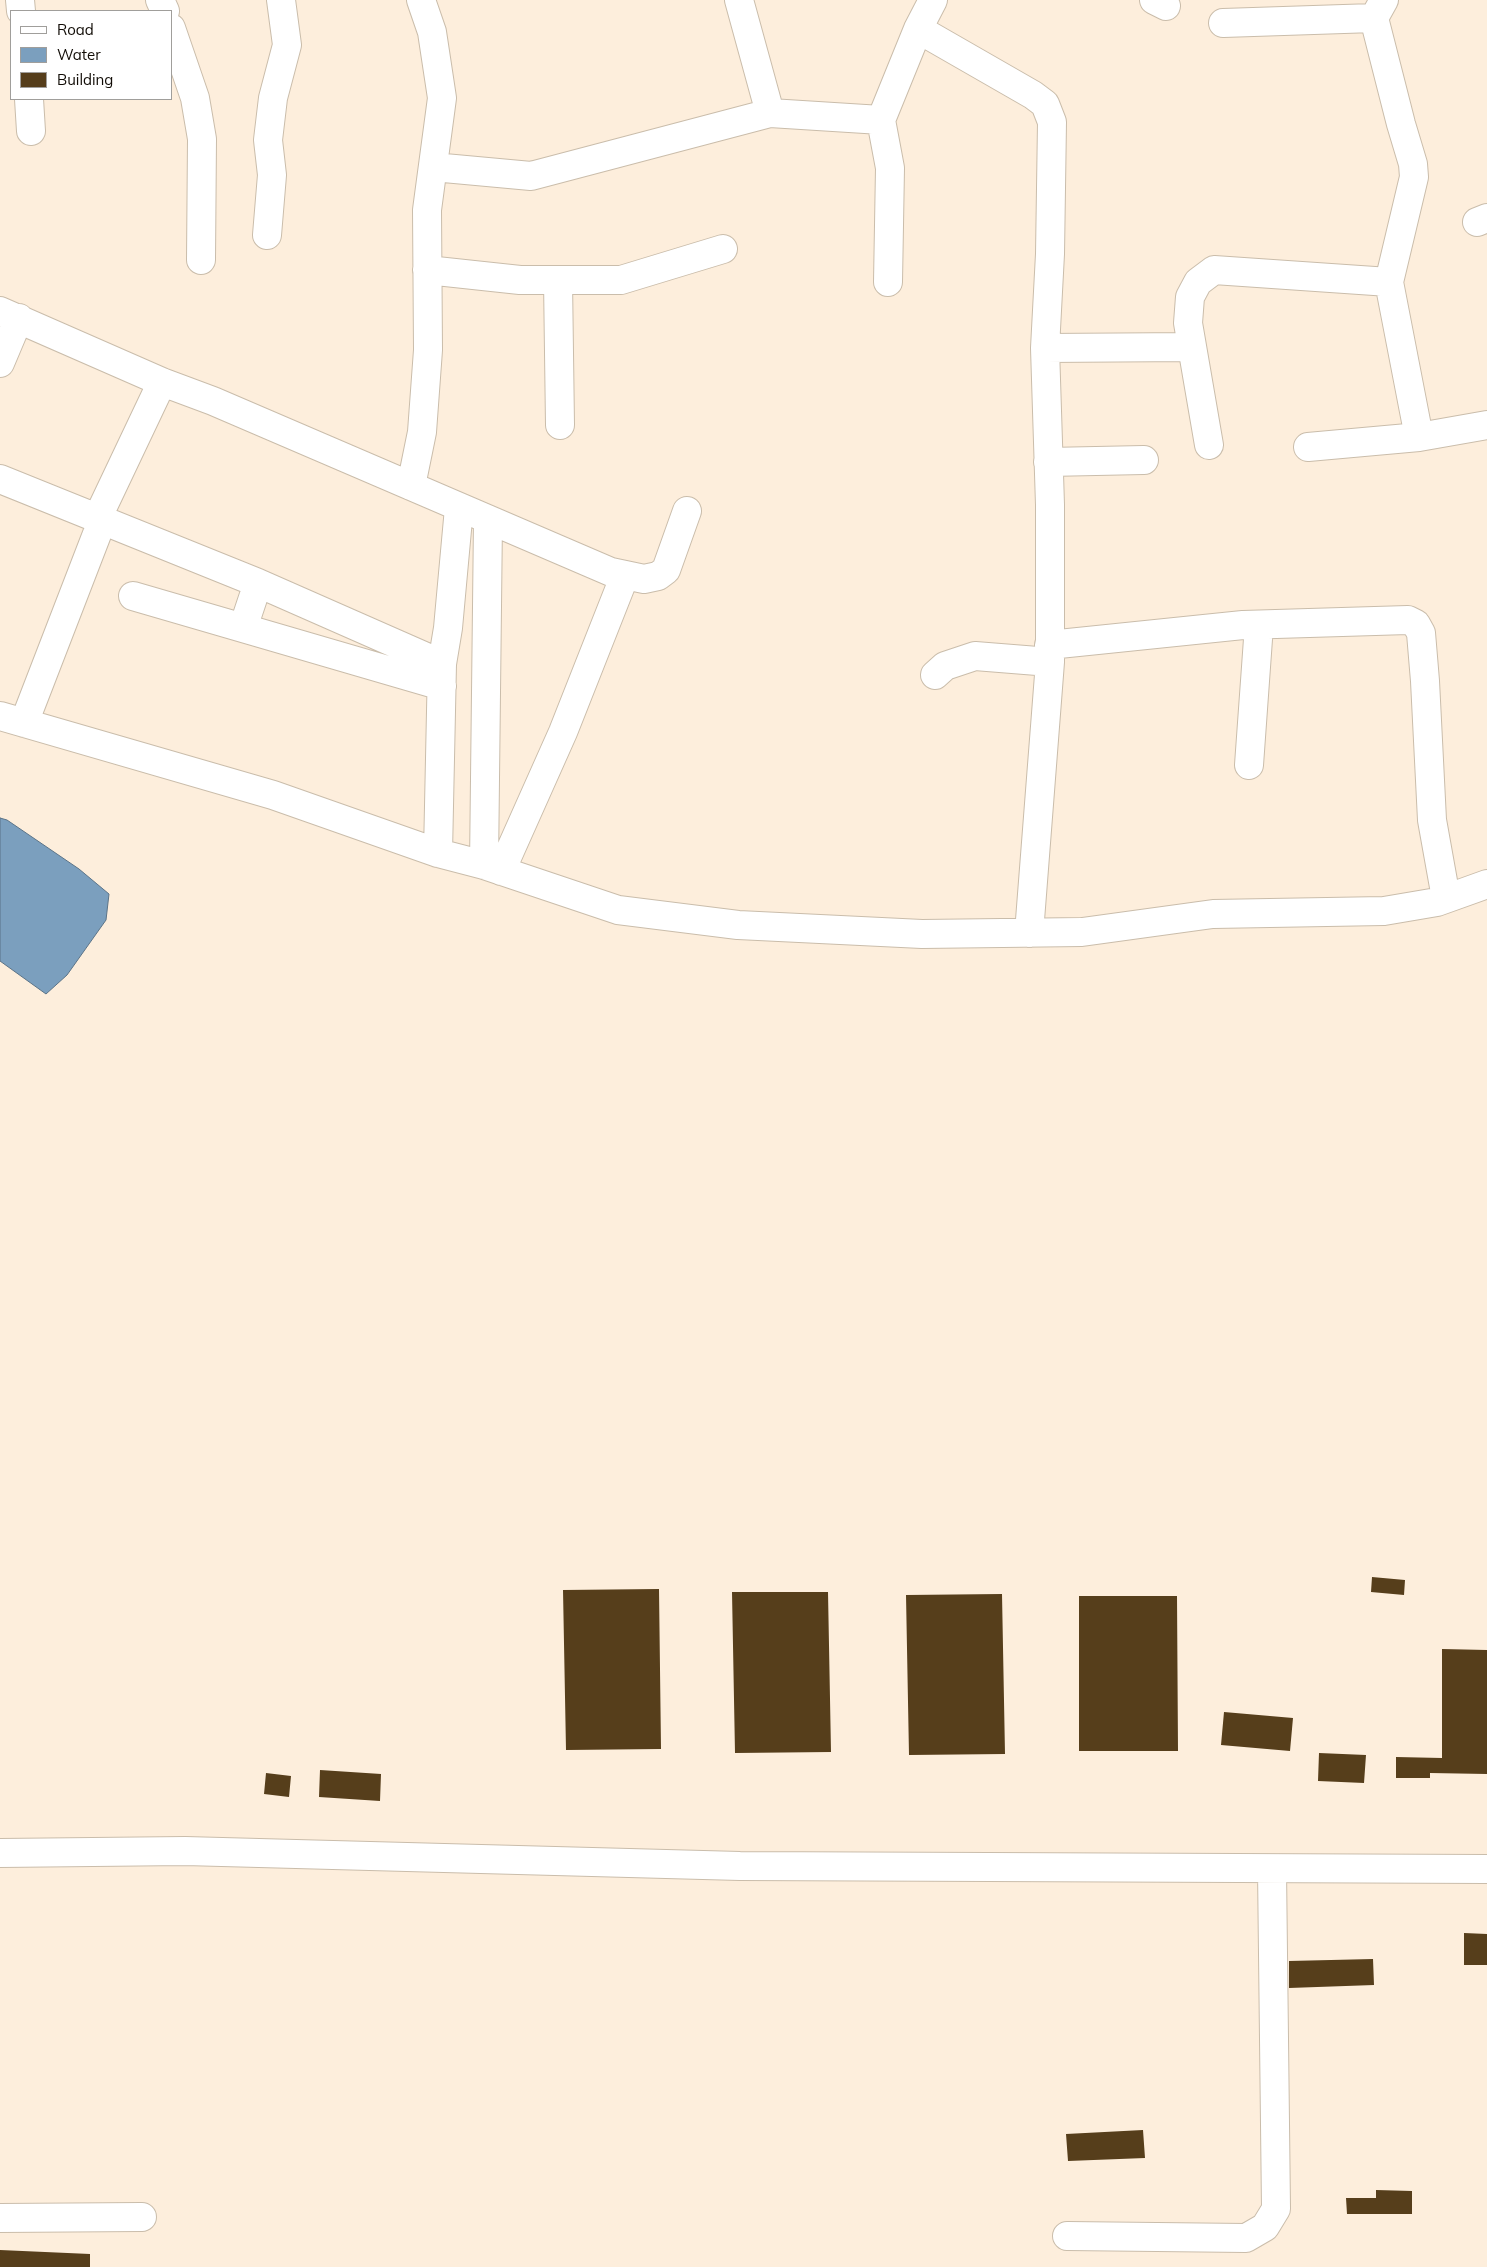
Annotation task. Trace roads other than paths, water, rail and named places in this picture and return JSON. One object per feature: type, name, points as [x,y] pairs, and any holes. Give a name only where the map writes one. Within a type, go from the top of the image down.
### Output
[{"type":"street","points":[[267,236],[272,175],[268,140],[273,98],[287,45],[281,0]]},
{"type":"street","points":[[411,486],[422,432],[428,350],[427,210],[442,98],[432,32],[421,0]]},
{"type":"street","points":[[739,0],[770,113]]},
{"type":"street","points":[[888,282],[890,168],[881,120],[918,28],[933,0]]},
{"type":"street","points":[[1223,23],[1378,9],[1401,124],[1413,164],[1410,198],[1390,282],[1419,436]]},
{"type":"street","points":[[918,28],[1033,95],[1045,104],[1052,122],[1050,254],[1045,348],[1050,653],[1029,933]]},
{"type":"street","points":[[172,31],[195,98],[202,139],[201,260]]},
{"type":"street","points":[[29,100],[32,131]]},
{"type":"street","points":[[433,167],[530,176],[770,113],[881,120]]},
{"type":"street","points":[[427,270],[520,280],[621,280],[723,249]]},
{"type":"street","points":[[1209,445],[1188,323],[1190,297],[1198,282],[1214,270],[1390,282]]},
{"type":"street","points":[[558,280],[560,425]]},
{"type":"street","points":[[0,364],[10,315],[162,382],[213,402],[459,508],[611,572],[625,575],[644,579],[658,576],[666,570],[687,510]]},
{"type":"street","points":[[1045,348],[1192,347]]},
{"type":"street","points":[[162,382],[12,719],[273,795],[438,853],[492,868],[618,910],[738,925],[922,934],[1082,932],[1213,914],[1384,911],[1446,898],[1487,884]]},
{"type":"street","points":[[1308,447],[1419,436],[1487,425]]},
{"type":"street","points":[[1048,462],[1144,460]]},
{"type":"street","points":[[0,479],[258,583],[442,675]]},
{"type":"street","points":[[438,853],[442,675],[459,508]]},
{"type":"street","points":[[488,520],[492,868]]},
{"type":"street","points":[[492,868],[563,732],[625,575]]},
{"type":"street","points":[[243,628],[258,583]]},
{"type":"street","points":[[133,596],[243,628],[442,675]]},
{"type":"street","points":[[935,675],[945,666],[975,656],[1050,653],[1259,625],[1408,620],[1416,624],[1421,633],[1432,820],[1446,898]]},
{"type":"street","points":[[1249,765],[1259,625]]},
{"type":"street","points":[[0,1852],[185,1851],[740,1866],[1487,1869]]},
{"type":"street","points":[[1067,2236],[1246,2238],[1265,2227],[1276,2209],[1272,1869]]},
{"type":"street","points":[[0,2218],[142,2217]]},
{"type":"water","points":[[0,818],[7,820],[79,869],[109,894],[106,920],[67,975],[46,994],[0,961]]}]
